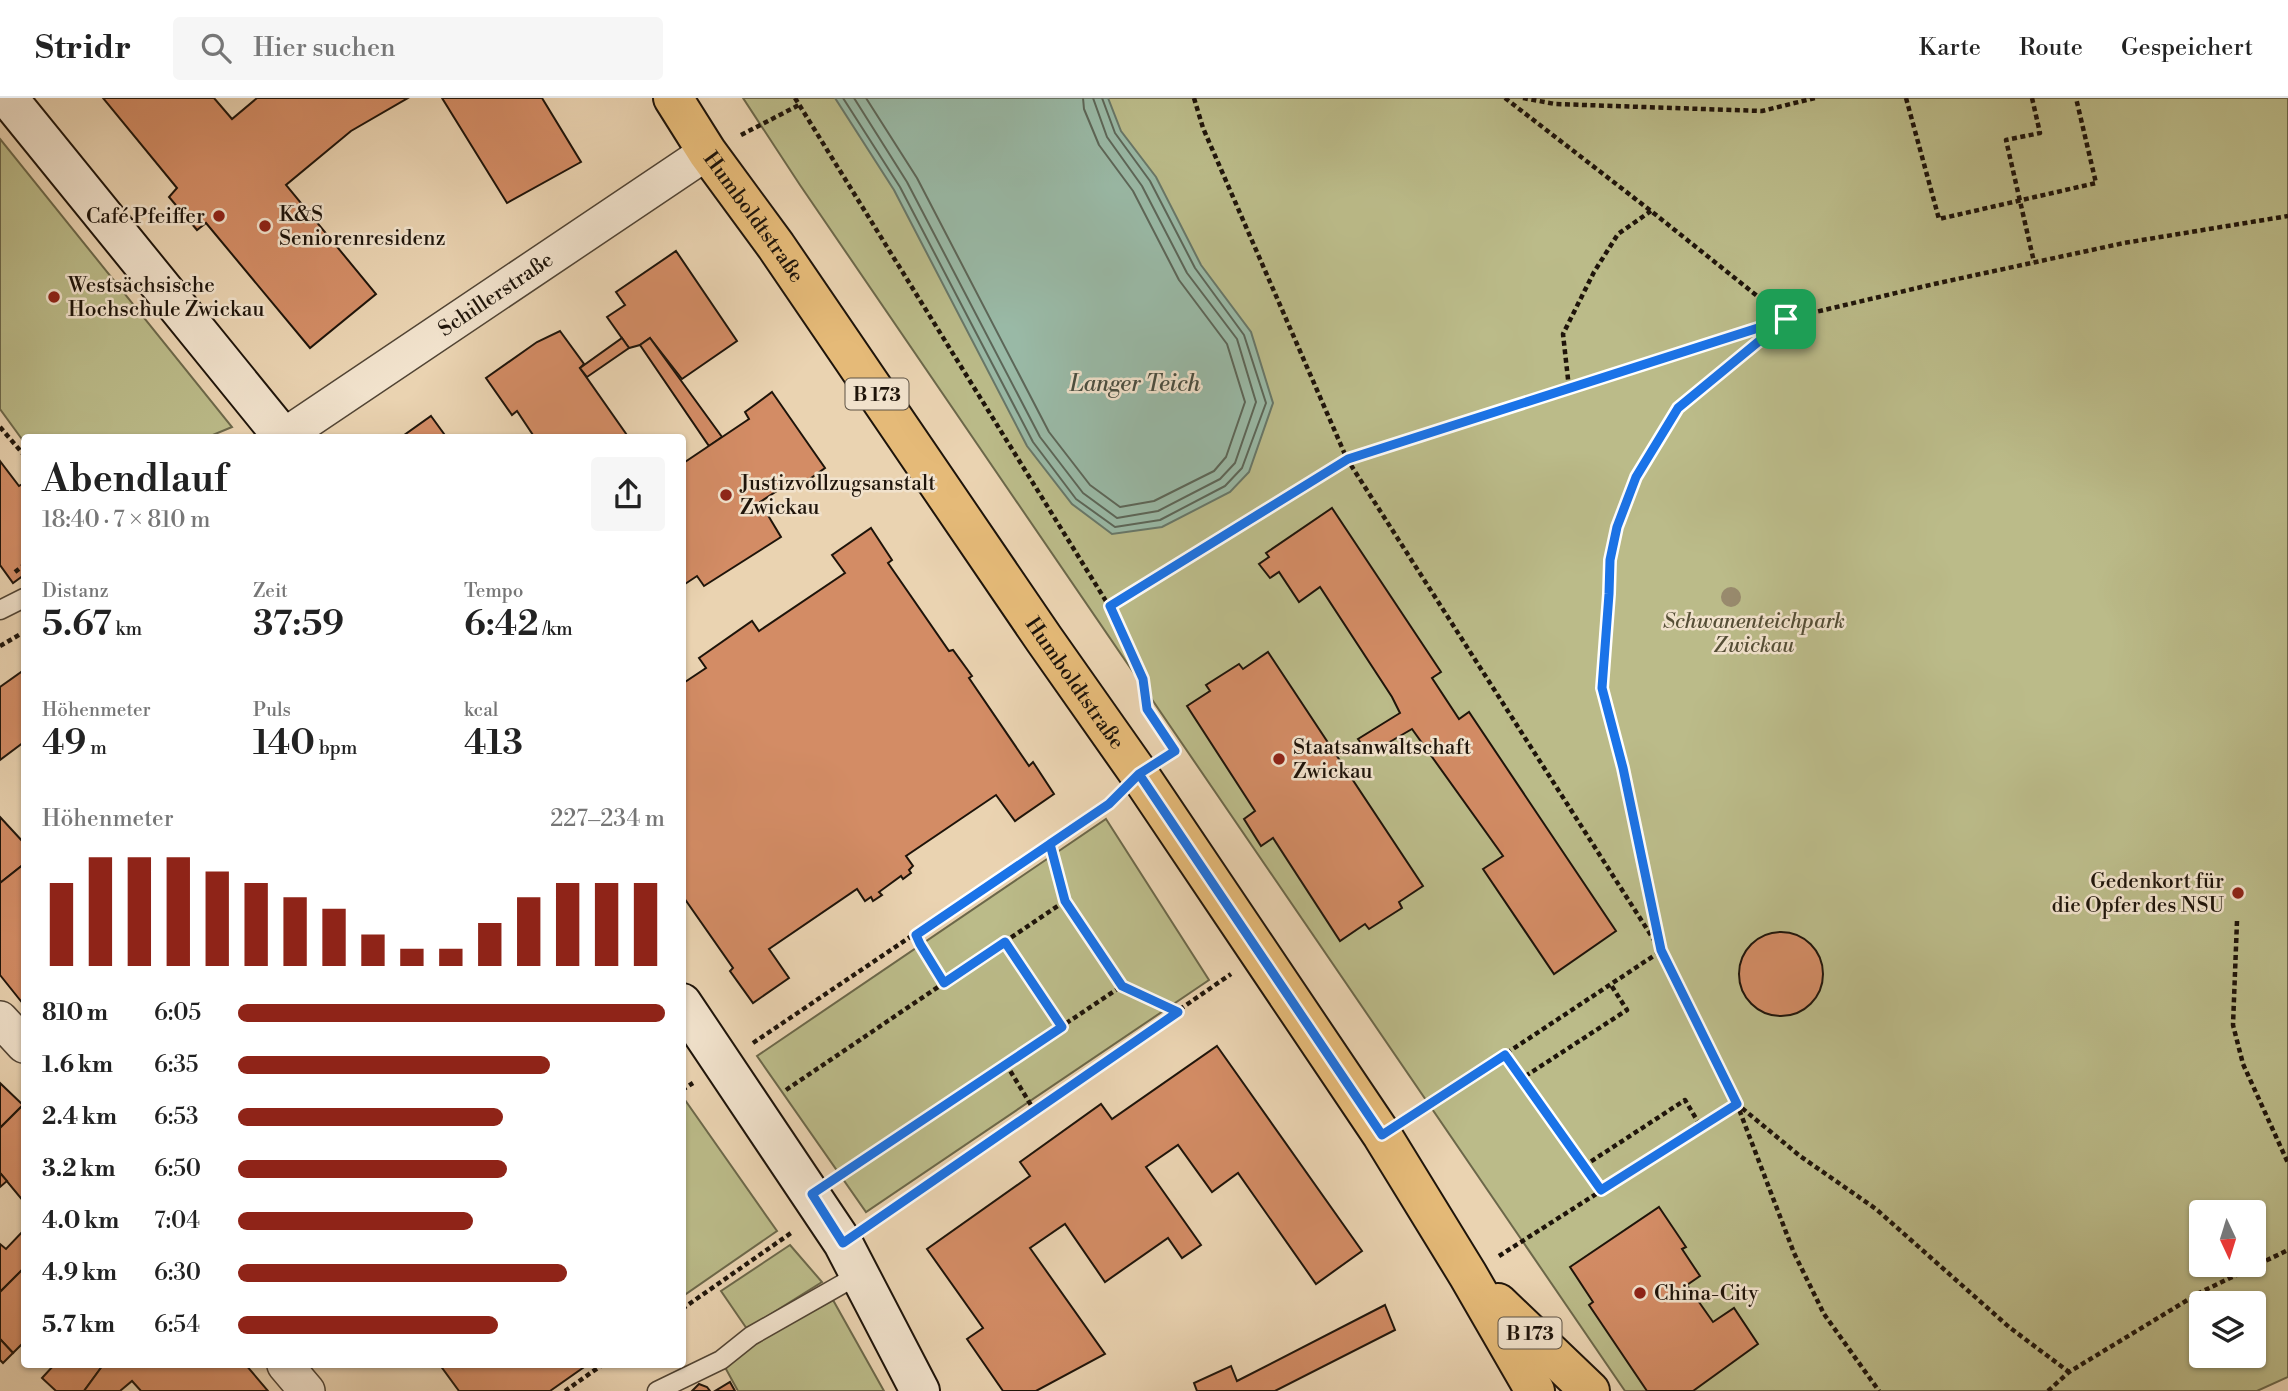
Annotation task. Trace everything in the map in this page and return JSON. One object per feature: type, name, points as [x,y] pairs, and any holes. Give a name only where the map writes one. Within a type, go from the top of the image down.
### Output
[{"type":"main road","points":[[9,98],[281,434]]},
{"type":"main road","name":"Humboldtstraße","points":[[673,98],[1139,774],[1382,1135],[1535,1391]]},
{"type":"main road","points":[[686,1009],[756,1110],[852,1258],[920,1391]]},
{"type":"main road","name":"Humboldtstraße","points":[[1468,1275],[1590,1391]]},
{"type":"street","name":"Schillerstraße","points":[[287,434],[708,152]]},
{"type":"street","points":[[0,1019],[21,1042]]},
{"type":"street","points":[[288,1368],[307,1391]]},
{"type":"lane","points":[[0,610],[21,600]]},
{"type":"lane","points":[[657,1391],[721,1360],[852,1258]]},
{"type":"path","points":[[724,1063],[1109,804],[1139,774],[1175,751],[1147,709],[1143,679],[1110,606],[795,98]]},
{"type":"path","points":[[1194,98],[1203,128],[1348,459],[1661,950],[1737,1104],[1794,1253],[1824,1314],[1879,1391]]},
{"type":"path","points":[[1505,98],[1786,319]]},
{"type":"path","points":[[1523,98],[1555,104],[1762,111],[1815,98]]},
{"type":"path","points":[[1906,98],[1939,219],[2096,183],[2076,98]]},
{"type":"path","points":[[2032,98],[2040,133],[2006,141],[2034,262]]},
{"type":"path","points":[[708,152],[799,105]]},
{"type":"path","points":[[1569,388],[1563,334],[1594,271],[1618,234],[1651,211]]},
{"type":"path","points":[[1110,606],[1348,459],[1786,319],[2124,243],[2288,216]]},
{"type":"path","points":[[1661,950],[1623,768],[1602,688],[1610,560],[1617,527],[1636,477],[1678,408],[1786,319]]},
{"type":"path","points":[[0,427],[21,452]]},
{"type":"path","points":[[0,646],[21,634]]},
{"type":"path","points":[[1050,844],[1065,901],[1122,986],[1178,1012]]},
{"type":"path","points":[[756,1110],[1065,901]]},
{"type":"path","points":[[2237,921],[2233,1025],[2243,1064],[2288,1163]]},
{"type":"path","points":[[916,935],[944,983]]},
{"type":"path","points":[[1005,942],[1062,1027]]},
{"type":"path","points":[[1382,1135],[1661,950]]},
{"type":"path","points":[[852,1258],[1034,1110],[1221,981]]},
{"type":"path","points":[[1521,1079],[1627,1010],[1611,985]]},
{"type":"path","points":[[686,1305],[817,1202],[1006,1064],[1122,986]]},
{"type":"path","points":[[1505,1055],[1601,1190]]},
{"type":"path","points":[[1006,1064],[1034,1110]]},
{"type":"path","points":[[1584,1166],[1685,1100],[1701,1127]]},
{"type":"path","points":[[1468,1275],[1737,1104]]},
{"type":"path","points":[[1737,1104],[1800,1156],[1876,1209],[2009,1328],[2069,1372]]},
{"type":"path","points":[[2048,1391],[2069,1372],[2199,1293],[2288,1250]]},
{"type":"path","points":[[565,1391],[598,1368]]},
{"type":"green space","name":"Schwanenteichpark Zwickau","points":[[743,98],[2288,98],[2288,1377],[2257,1391],[1625,1391]]},
{"type":"green space","name":"Westsächsische Hochschule Zwickau","points":[[0,139],[232,427],[215,434],[21,434],[21,438],[0,409]]},
{"type":"green space","points":[[1106,819],[1209,980],[866,1212],[757,1056]]},
{"type":"green space","points":[[686,1101],[777,1231],[686,1294]]},
{"type":"green space","points":[[790,1245],[822,1282],[747,1329],[721,1291]]},
{"type":"green space","points":[[833,1300],[884,1391],[738,1391],[721,1360]]},
{"type":"water","name":"Langer Teich","points":[[835,98],[1108,98],[1121,131],[1156,177],[1201,265],[1251,332],[1273,403],[1249,472],[1230,492],[1162,527],[1112,534],[1072,504],[1027,446],[894,190]]},
{"type":"building","name":"K&S Seniorenresidenz","points":[[103,98],[214,98],[232,119],[257,98],[408,98],[351,131],[286,185],[376,294],[310,348],[206,223],[197,230],[169,197],[177,188]]},
{"type":"building","name":"K&S Seniorenresidenz","points":[[442,98],[542,98],[581,162],[507,203]]},
{"type":"building","points":[[676,251],[737,341],[682,379],[650,338],[629,348],[607,317],[625,305],[616,292]]},
{"type":"building","points":[[560,331],[584,364],[580,368],[626,434],[532,434],[517,411],[512,415],[486,378],[537,342]]},
{"type":"building","points":[[622,338],[629,348],[587,377],[580,368]]},
{"type":"building","points":[[650,338],[722,437],[709,446],[640,345]]},
{"type":"building","name":"Justizvollzugsanstalt Zwickau","points":[[772,392],[825,468],[797,488],[792,481],[760,502],[781,537],[704,586],[697,576],[686,583],[686,461],[749,419],[745,412]]},
{"type":"building","points":[[431,416],[444,434],[406,434]]},
{"type":"building","points":[[0,461],[19,486],[21,485],[21,577],[13,583],[0,565]]},
{"type":"building","points":[[1332,508],[1441,672],[1432,678],[1459,719],[1469,712],[1616,931],[1554,974],[1483,869],[1503,856],[1412,729],[1369,754],[1358,739],[1400,713],[1320,587],[1299,602],[1279,572],[1270,578],[1259,564],[1269,557],[1266,553]]},
{"type":"building","points":[[871,528],[892,560],[888,563],[949,651],[953,650],[972,676],[969,678],[1029,766],[1033,762],[1054,794],[1015,821],[996,795],[906,856],[913,866],[909,870],[911,873],[903,879],[901,876],[879,892],[882,895],[873,901],[871,897],[865,901],[857,889],[769,949],[789,978],[753,1003],[730,971],[733,968],[686,901],[686,681],[706,668],[699,658],[752,621],[759,631],[845,573],[832,555]]},
{"type":"building","name":"Staatsanwaltschaft Zwickau","points":[[1268,652],[1423,886],[1399,902],[1402,908],[1369,929],[1365,924],[1340,941],[1273,838],[1261,846],[1244,819],[1255,811],[1187,706],[1210,691],[1206,685],[1239,664],[1243,669]]},
{"type":"building","points":[[21,672],[21,744],[0,760],[0,687]]},
{"type":"building","points":[[0,817],[21,840],[21,866],[0,883]]},
{"type":"building","points":[[21,866],[21,1001],[0,975],[0,883]]},
{"type":"building","points":[[1781,932],[1797,935],[1811,944],[1820,958],[1823,974],[1820,990],[1811,1004],[1797,1013],[1781,1016],[1765,1013],[1751,1004],[1742,990],[1739,974],[1742,958],[1751,944],[1765,935]]},
{"type":"building","points":[[1217,1046],[1362,1251],[1316,1284],[1238,1173],[1212,1192],[1178,1145],[1146,1167],[1201,1245],[1182,1258],[1168,1238],[1105,1282],[1065,1224],[1030,1248],[1105,1354],[1036,1391],[1003,1391],[967,1339],[983,1328],[927,1249],[1030,1176],[1020,1162],[1101,1104],[1112,1119]]},
{"type":"building","points":[[0,1083],[21,1103],[21,1107],[0,1128]]},
{"type":"building","points":[[21,1107],[21,1198],[0,1173],[0,1128]]},
{"type":"building","points":[[0,1173],[7,1181],[0,1187]]},
{"type":"building","name":"China-City","points":[[1659,1207],[1686,1247],[1682,1249],[1700,1276],[1687,1285],[1713,1322],[1734,1308],[1758,1344],[1693,1391],[1647,1391],[1589,1305],[1593,1302],[1570,1267]]},
{"type":"building","points":[[21,1233],[21,1271],[0,1292],[0,1244],[6,1249]]},
{"type":"building","points":[[21,1271],[21,1345],[13,1353],[0,1339],[0,1292]]},
{"type":"building","points":[[1385,1305],[1395,1330],[1275,1391],[1197,1391],[1194,1383],[1231,1366],[1237,1381]]},
{"type":"building","points":[[0,1339],[13,1353],[3,1363],[0,1360]]},
{"type":"building","points":[[51,1368],[101,1368],[84,1391],[56,1391],[42,1378]]},
{"type":"building","points":[[101,1368],[249,1368],[268,1391],[141,1391],[132,1381],[120,1391],[84,1391]]},
{"type":"building","points":[[442,1368],[583,1368],[550,1391],[459,1391]]},
{"type":"building","points":[[730,1382],[735,1391],[715,1391]]},
{"type":"building","points":[[699,1384],[707,1387],[710,1391],[692,1391]]},
{"type":"place","name":"Café Pfeiffer","points":[[219,216]]},
{"type":"place","name":"K&S Seniorenresidenz","points":[[265,226]]},
{"type":"place","name":"Westsächsische Hochschule Zwickau","points":[[54,297]]},
{"type":"place","name":"Justizvollzugsanstalt Zwickau","points":[[726,495]]},
{"type":"place","name":"Staatsanwaltschaft Zwickau","points":[[1279,759]]},
{"type":"place","name":"Gedenkort für die Opfer des NSU","points":[[2238,893]]},
{"type":"place","name":"China-City","points":[[1640,1293]]},
{"type":"route","points":[[1786,319],[1348,459],[1110,606],[1143,679],[1147,709],[1175,751],[1139,774],[1109,804],[916,935],[944,983],[1005,942],[1062,1027],[812,1194],[843,1243],[1178,1012],[1122,986],[1065,901],[1050,844],[1109,804],[1139,774],[1382,1135],[1505,1055],[1601,1190],[1737,1104],[1661,950],[1623,768],[1602,688],[1610,560],[1617,527],[1636,477],[1678,408],[1786,319]]}]
